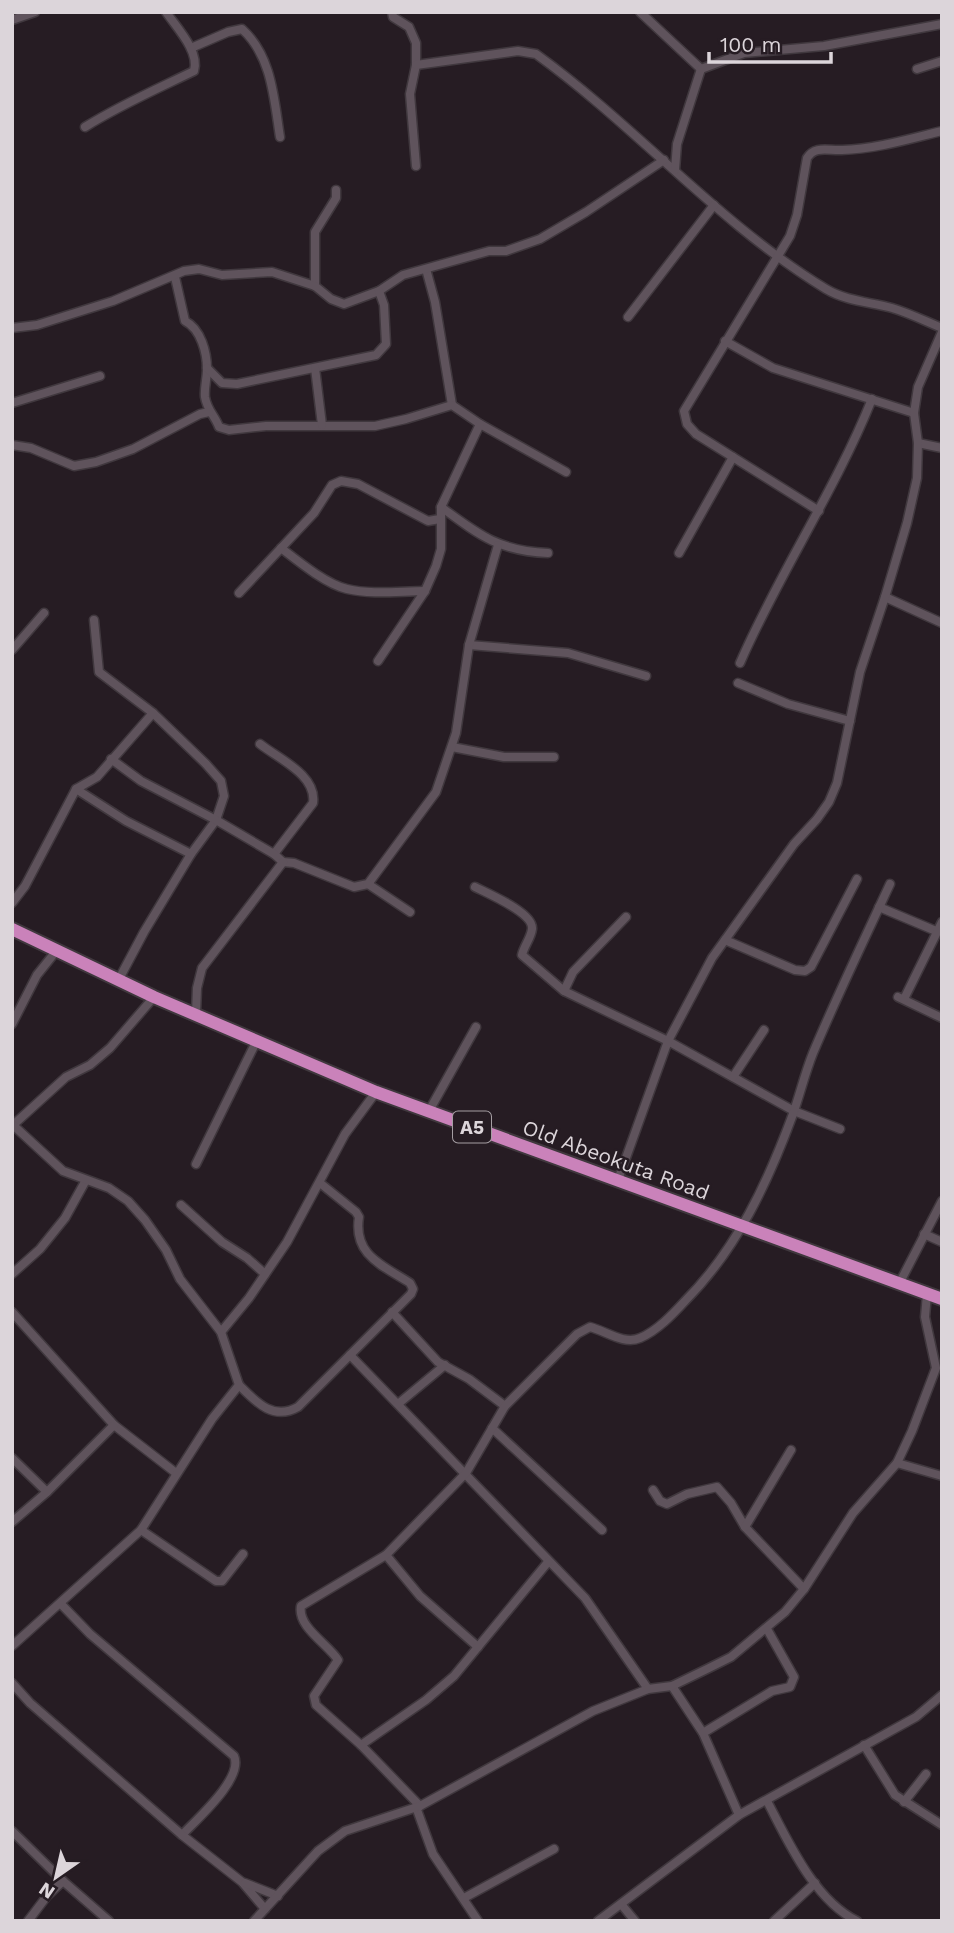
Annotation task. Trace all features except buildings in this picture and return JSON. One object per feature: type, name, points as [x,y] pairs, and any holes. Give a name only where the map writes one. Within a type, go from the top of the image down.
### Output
[{"type":"highway","name":"Old Abeokuta Road","points":[[12,929],[154,997],[376,1092],[942,1299]]},
{"type":"street","points":[[12,20],[35,12]]},
{"type":"street","points":[[85,127],[117,107],[194,71],[195,60],[191,48],[166,12]]},
{"type":"street","points":[[392,12],[393,17],[409,27],[416,43],[416,65],[410,94],[416,166]]},
{"type":"street","points":[[640,12],[701,69]]},
{"type":"street","points":[[701,69],[744,52],[824,46],[942,24]]},
{"type":"street","points":[[191,48],[242,29],[256,42],[263,56],[280,137]]},
{"type":"street","points":[[416,65],[518,51],[537,54],[779,257],[829,291],[859,302],[892,308],[942,330],[918,387],[914,413],[918,443],[914,489],[885,597],[860,672],[837,783],[817,820],[794,844],[712,958],[668,1041],[618,1180]]},
{"type":"street","points":[[916,69],[942,61]]},
{"type":"street","points":[[675,170],[677,144],[701,69]]},
{"type":"street","points":[[819,511],[696,434],[684,417],[684,411],[790,236],[797,215],[807,158],[811,152],[818,149],[841,150],[879,146],[942,131]]},
{"type":"street","points":[[12,328],[37,325],[113,301],[184,271],[200,269],[222,275],[272,272],[315,286],[331,299],[344,304],[379,291],[403,275],[489,251],[506,251],[540,239],[664,160]]},
{"type":"street","points":[[315,286],[315,232],[336,198],[336,190]]},
{"type":"street","points":[[628,317],[714,205]]},
{"type":"street","points":[[426,269],[435,302],[452,405],[480,424],[566,472]]},
{"type":"street","points":[[175,277],[185,321],[192,324],[200,336],[207,368],[205,398],[209,412],[215,416],[219,427],[229,430],[266,426],[375,426],[452,405]]},
{"type":"street","points":[[207,368],[222,383],[237,384],[376,355],[386,344],[385,314],[379,291]]},
{"type":"street","points":[[725,341],[773,368],[914,413]]},
{"type":"street","points":[[315,368],[322,425]]},
{"type":"street","points":[[12,403],[100,376]]},
{"type":"street","points":[[740,663],[758,620],[852,447],[872,399]]},
{"type":"street","points":[[12,445],[31,448],[74,466],[133,449],[200,414],[209,412]]},
{"type":"street","points":[[378,662],[425,591],[436,566],[441,549],[441,507],[480,424]]},
{"type":"street","points":[[918,443],[942,448]]},
{"type":"street","points":[[679,553],[733,457]]},
{"type":"street","points":[[239,593],[314,513],[332,485],[341,481],[358,484],[428,521],[440,519]]},
{"type":"street","points":[[441,507],[498,545],[522,552],[548,553]]},
{"type":"street","points":[[111,759],[141,780],[216,820],[283,862],[294,863],[354,887],[368,884],[436,792],[452,747],[469,645],[498,545]]},
{"type":"street","points":[[281,548],[310,570],[344,589],[367,592],[425,591]]},
{"type":"street","points":[[885,597],[942,623]]},
{"type":"street","points":[[12,650],[44,613]]},
{"type":"street","points":[[94,620],[99,672],[153,713],[221,781],[224,796],[216,820],[191,854],[119,979]]},
{"type":"street","points":[[469,645],[569,653],[646,676]]},
{"type":"street","points":[[738,683],[788,704],[849,721]]},
{"type":"street","points":[[12,903],[25,886],[76,789],[97,777],[153,713]]},
{"type":"street","points":[[260,744],[308,780],[314,793],[313,803],[274,854]]},
{"type":"street","points":[[452,747],[504,757],[554,757]]},
{"type":"street","points":[[76,789],[126,821],[191,854]]},
{"type":"street","points":[[196,1013],[197,988],[202,968],[283,862]]},
{"type":"street","points":[[725,940],[795,970],[805,971],[811,967],[858,879]]},
{"type":"street","points":[[368,884],[410,912]]},
{"type":"street","points":[[478,1921],[433,1854],[418,1806],[361,1745],[316,1705],[314,1696],[338,1661],[304,1622],[300,1611],[304,1602],[386,1555],[466,1473],[505,1406],[577,1334],[590,1327],[623,1340],[640,1339],[668,1318],[701,1285],[743,1227],[765,1185],[794,1111],[800,1085],[890,884]]},
{"type":"street","points":[[475,887],[526,915],[532,923],[532,933],[522,955],[564,991],[668,1041],[794,1111],[840,1129]]},
{"type":"street","points":[[879,907],[936,931]]},
{"type":"street","points":[[564,991],[573,972],[626,917]]},
{"type":"street","points":[[942,922],[901,998],[942,1018]]},
{"type":"street","points":[[12,1024],[37,975],[57,950]]},
{"type":"street","points":[[154,997],[110,1048],[90,1065],[66,1077],[13,1126],[63,1171],[110,1188],[145,1220],[166,1250],[180,1279],[221,1332],[239,1385],[262,1408],[282,1413],[298,1407],[413,1289],[410,1283],[369,1256],[361,1246],[359,1217],[356,1212],[320,1183]]},
{"type":"street","points":[[429,1111],[476,1027]]},
{"type":"street","points":[[733,1077],[764,1030]]},
{"type":"street","points":[[195,1164],[257,1040]]},
{"type":"street","points":[[221,1332],[287,1242],[345,1134],[376,1092]]},
{"type":"street","points":[[12,1274],[40,1249],[65,1218],[86,1180]]},
{"type":"street","points":[[900,1284],[942,1200]]},
{"type":"street","points":[[181,1205],[222,1242],[265,1274]]},
{"type":"street","points":[[923,1234],[942,1242]]},
{"type":"street","points":[[254,1921],[318,1851],[345,1831],[418,1806],[578,1718],[648,1689],[672,1686],[731,1657],[767,1629],[804,1589],[853,1513],[897,1463],[936,1368],[925,1317],[927,1294]]},
{"type":"street","points":[[12,1312],[114,1425],[176,1473]]},
{"type":"street","points":[[393,1312],[427,1351],[505,1406]]},
{"type":"street","points":[[350,1355],[585,1598],[648,1689]]},
{"type":"street","points":[[398,1404],[445,1365]]},
{"type":"street","points":[[12,1646],[141,1530],[212,1419],[239,1385]]},
{"type":"street","points":[[12,1522],[47,1492],[114,1425]]},
{"type":"street","points":[[492,1428],[602,1530]]},
{"type":"street","points":[[745,1527],[791,1450]]},
{"type":"street","points":[[12,1458],[47,1492]]},
{"type":"street","points":[[897,1463],[942,1476]]},
{"type":"street","points":[[653,1490],[660,1501],[667,1504],[687,1494],[715,1486],[731,1503],[745,1527],[804,1589]]},
{"type":"street","points":[[141,1530],[216,1581],[222,1581],[243,1554]]},
{"type":"street","points":[[386,1555],[420,1596],[478,1647]]},
{"type":"street","points":[[361,1745],[426,1700],[454,1676],[548,1562]]},
{"type":"street","points":[[61,1604],[90,1634],[234,1756],[236,1768],[229,1783],[182,1835]]},
{"type":"street","points":[[703,1733],[772,1692],[790,1687],[794,1677],[767,1629]]},
{"type":"street","points":[[12,1683],[30,1703],[182,1835],[242,1882],[265,1909]]},
{"type":"street","points":[[672,1686],[703,1733],[739,1815]]},
{"type":"street","points":[[598,1921],[739,1815],[916,1717],[942,1695]]},
{"type":"street","points":[[864,1745],[895,1795],[942,1825]]},
{"type":"street","points":[[904,1802],[926,1774]]},
{"type":"street","points":[[767,1801],[795,1853],[815,1883],[839,1911],[857,1921]]},
{"type":"street","points":[[12,1832],[109,1921]]},
{"type":"street","points":[[464,1898],[554,1849]]},
{"type":"street","points":[[28,1921],[47,1896],[63,1881]]},
{"type":"street","points":[[242,1882],[278,1896]]},
{"type":"street","points":[[774,1921],[815,1883]]},
{"type":"street","points":[[621,1903],[635,1921]]}]
